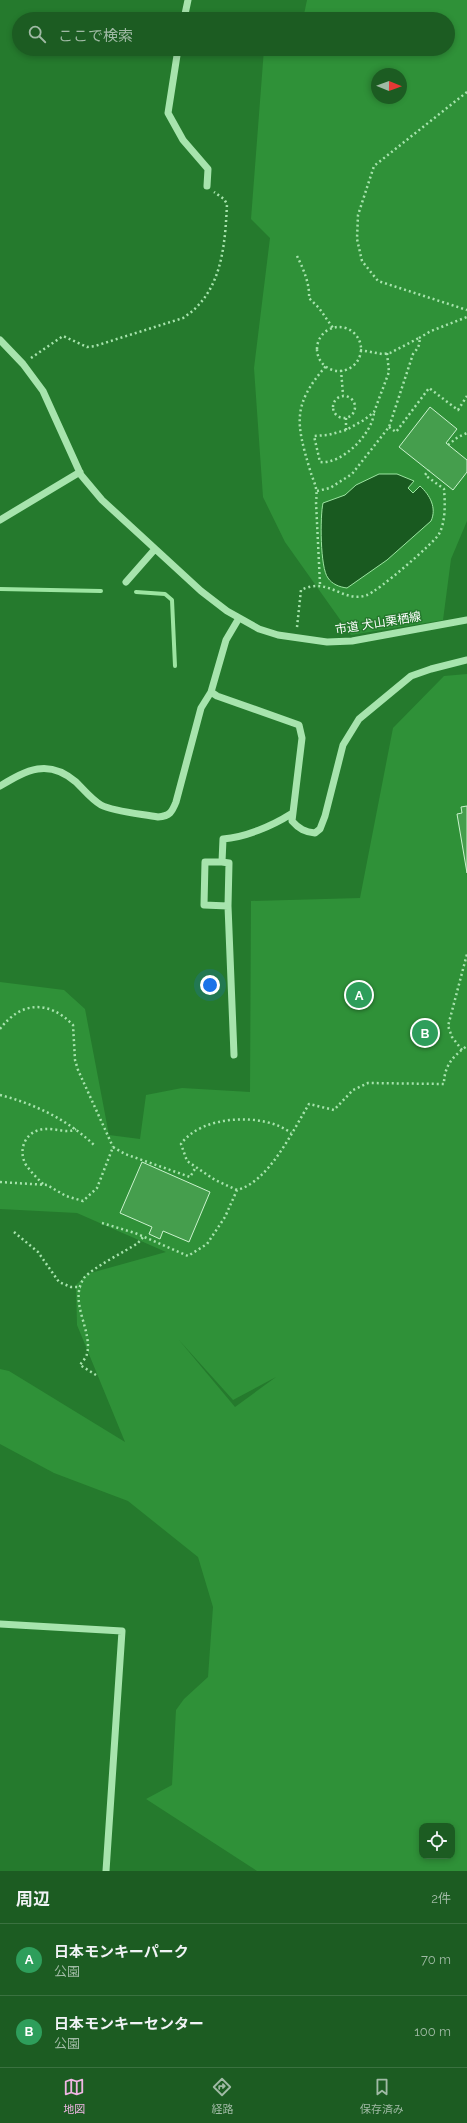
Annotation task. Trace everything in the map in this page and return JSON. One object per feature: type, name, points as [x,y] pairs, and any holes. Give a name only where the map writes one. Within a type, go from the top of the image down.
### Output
[{"type":"street","points":[[185,12],[188,0]]},
{"type":"street","points":[[177,56],[168,113],[183,140],[208,169],[207,186]]},
{"type":"street","name":"市道 犬山栗栖線","points":[[0,340],[22,364],[43,392],[80,472],[102,500],[226,611],[260,629],[278,636],[327,642],[352,641],[467,620]]},
{"type":"street","points":[[0,520],[80,472]]},
{"type":"street","points":[[126,582],[155,549]]},
{"type":"street","points":[[0,786],[26,772],[38,768],[48,769],[58,771],[71,778],[99,804],[109,808],[158,817],[166,816],[172,812],[201,708],[211,692],[226,640],[239,618]]},
{"type":"street","points":[[211,692],[217,696],[299,725],[302,738],[291,814],[292,822],[298,828],[306,832],[315,833],[320,829],[343,745],[359,719],[411,676],[430,669],[467,660]]},
{"type":"street","points":[[222,862],[223,839],[235,838],[252,832],[282,820],[291,814]]},
{"type":"street","points":[[228,906],[204,905],[205,862],[229,863],[228,906],[234,1055]]},
{"type":"street","points":[[0,1624],[122,1631],[106,1871]]},
{"type":"path","points":[[467,92],[374,166],[358,215],[357,239],[362,261],[378,281],[467,310]]},
{"type":"path","points":[[22,364],[63,336],[87,348],[183,318],[191,313],[215,282],[219,271],[226,220],[227,204],[207,186]]},
{"type":"path","points":[[296,256],[309,291],[309,298],[319,308],[333,328]]},
{"type":"path","points":[[360,350],[382,354],[387,353],[431,331],[467,317]]},
{"type":"path","points":[[333,328],[347,329],[353,332],[357,337],[360,350],[355,362],[350,367],[341,370],[331,369],[326,366],[318,355],[318,341],[322,335],[333,328]]},
{"type":"path","points":[[317,491],[330,488],[352,474],[389,428],[413,354],[419,346],[419,338]]},
{"type":"path","points":[[374,412],[364,420],[346,430],[328,435],[314,436],[320,462],[331,462],[352,450],[373,421],[374,412],[390,372],[387,353]]},
{"type":"path","points":[[320,584],[316,502],[317,491],[303,446],[299,420],[300,406],[304,396],[326,366]]},
{"type":"path","points":[[341,370],[343,395]]},
{"type":"path","points":[[389,428],[396,432],[429,388],[458,410],[467,396]]},
{"type":"path","points":[[343,395],[350,397],[354,403],[352,414],[346,418],[336,414],[332,408],[336,398],[343,395]]},
{"type":"path","points":[[346,418],[346,430]]},
{"type":"path","points":[[448,445],[458,437],[467,434]]},
{"type":"path","points":[[296,631],[300,590],[320,584],[348,597],[367,595],[403,569],[439,534],[446,506],[444,489],[424,475],[429,470]]},
{"type":"path","points":[[462,1050],[452,1037],[448,1026],[467,954]]},
{"type":"path","points":[[0,1029],[12,1016],[33,1007],[41,1007],[65,1016],[73,1025],[75,1060],[78,1070],[113,1147],[125,1154],[190,1177],[196,1167]]},
{"type":"path","points":[[291,1133],[277,1126],[263,1123],[219,1121],[187,1136],[181,1144],[187,1161],[215,1180],[237,1190],[247,1188],[262,1175],[291,1133],[309,1104],[334,1110],[352,1090],[368,1084],[444,1084],[444,1074],[453,1057],[467,1046]]},
{"type":"path","points":[[0,1095],[45,1110],[76,1130],[94,1145]]},
{"type":"path","points":[[43,1185],[29,1170],[23,1158],[23,1144],[26,1138],[37,1130],[44,1129],[72,1132],[76,1130]]},
{"type":"path","points":[[0,1182],[47,1185],[66,1196],[83,1201],[97,1188],[113,1147]]},
{"type":"path","points":[[102,1224],[107,1224],[144,1236],[188,1256],[206,1244],[225,1217],[237,1190]]},
{"type":"path","points":[[14,1232],[38,1252],[59,1282],[71,1287],[81,1287]]},
{"type":"path","points":[[96,1376],[80,1365],[87,1355],[87,1345],[79,1301],[81,1287],[87,1275],[138,1243],[144,1236]]},
{"type":"shaded area","points":[[307,0],[467,0],[467,521],[451,559],[443,620],[351,635],[285,542],[263,497],[254,368],[270,238],[251,219],[263,56],[455,56],[455,12],[304,12]]},
{"type":"shaded area","points":[[379,474],[397,474],[414,481],[408,488],[413,493],[420,486],[427,493],[432,502],[433,516],[431,521],[387,560],[347,588],[339,586],[334,584],[328,578],[323,564],[321,530],[323,503],[345,495],[356,485]]},
{"type":"shaded area","points":[[467,674],[467,1871],[257,1871],[146,1799],[172,1785],[176,1710],[184,1699],[208,1677],[213,1607],[198,1557],[128,1501],[54,1473],[0,1444],[0,1369],[9,1371],[125,1442],[77,1325],[76,1285],[87,1274],[166,1252],[77,1213],[0,1209],[0,982],[64,990],[85,1009],[109,1135],[140,1139],[146,1095],[182,1088],[250,1092],[251,901],[360,898],[393,728],[444,676]],"holes":[[[179,1340],[233,1400],[276,1377],[235,1407]]]},
{"type":"building","points":[[430,407],[457,429],[446,443],[467,460],[467,472],[453,490],[399,447]]},
{"type":"building","points":[[467,806],[467,873],[457,814],[462,813],[461,807]]},
{"type":"building","points":[[142,1162],[210,1192],[189,1242],[163,1231],[160,1239],[149,1234],[152,1227],[120,1213]]},
{"type":"waterway","points":[[0,589],[101,591]]},
{"type":"waterway","points":[[136,592],[165,594],[172,600],[175,666]]},
{"type":"place","name":"日本モンキーパーク","points":[[359,995]]},
{"type":"place","name":"日本モンキーセンター","points":[[425,1033]]}]
